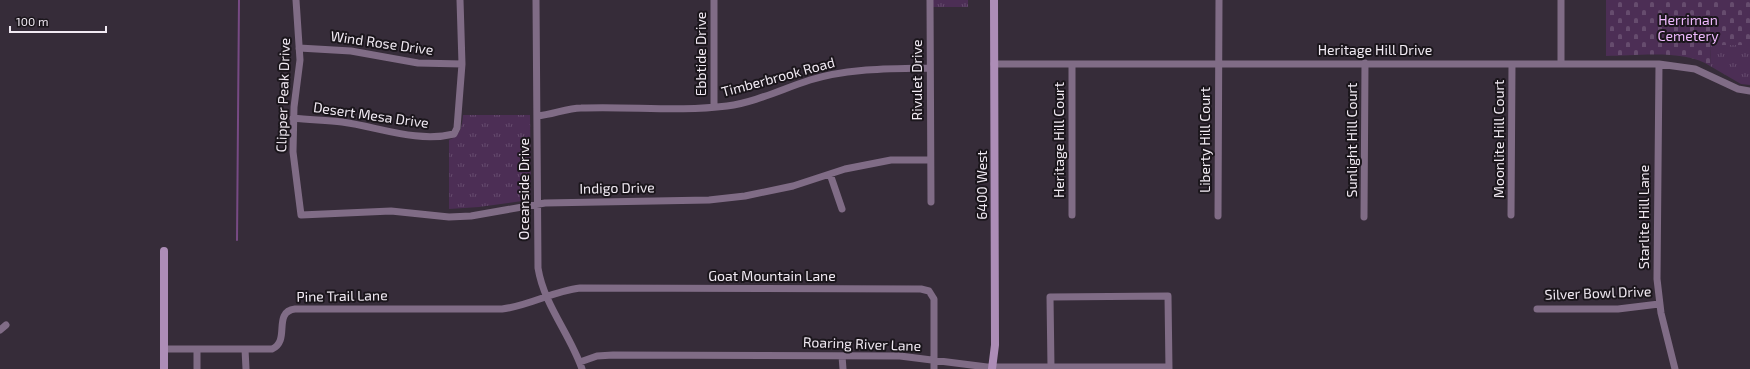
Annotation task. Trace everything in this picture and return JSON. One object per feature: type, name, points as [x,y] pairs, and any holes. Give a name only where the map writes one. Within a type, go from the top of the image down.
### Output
[{"type":"street","name":"Clipper Peak Drive","points":[[296,0],[300,60],[293,118],[293,152],[301,215]]},
{"type":"street","name":"Desert Mesa Drive","points":[[293,118],[343,122],[418,136],[454,134],[457,128],[462,64],[462,15],[460,0]]},
{"type":"street","name":"Oceanside Drive","points":[[536,0],[538,268],[546,297],[581,366]]},
{"type":"street","name":"Ebbtide Drive","points":[[714,0],[714,107]]},
{"type":"street","name":"Rivulet Drive","points":[[930,0],[931,202]]},
{"type":"street","name":"6400 West","points":[[993,368],[995,345],[994,0]]},
{"type":"street","name":"Liberty Hill Court","points":[[1218,216],[1219,0]]},
{"type":"street","points":[[1561,0],[1561,63]]},
{"type":"street","name":"Wind Rose Drive","points":[[299,48],[351,51],[418,63],[462,64]]},
{"type":"street","name":"Sunlight Hill Court","points":[[1364,217],[1365,63]]},
{"type":"street","name":"Heritage Hill Drive","points":[[994,64],[1659,64],[1695,69],[1738,90],[1750,91]]},
{"type":"street","name":"Heritage Hill Court","points":[[1072,64],[1072,215]]},
{"type":"street","name":"Moonlite Hill Court","points":[[1511,215],[1512,64]]},
{"type":"street","name":"Starlite Hill Lane","points":[[1659,64],[1656,248],[1657,279],[1660,304],[1675,369]]},
{"type":"street","name":"Timberbrook Road","points":[[537,116],[579,108],[692,109],[714,107],[747,102],[811,80],[847,72],[930,68]]},
{"type":"street","name":"Indigo Drive","points":[[301,215],[392,211],[449,216],[471,216],[537,204],[646,200],[709,200],[745,196],[793,186],[845,169],[890,160],[930,160]]},
{"type":"street","points":[[830,174],[842,209]]},
{"type":"street","points":[[164,251],[164,369]]},
{"type":"street","name":"Goat Mountain Lane","points":[[546,297],[580,288],[924,289],[931,293],[934,299],[934,369]]},
{"type":"street","points":[[1051,367],[1050,297],[1168,296],[1168,368]]},
{"type":"street","name":"Pine Trail Lane","points":[[164,349],[269,349],[277,346],[282,338],[282,318],[286,312],[292,309],[502,309],[526,305],[546,297]]},
{"type":"street","name":"Silver Bowl Drive","points":[[1537,309],[1618,309],[1660,304]]},
{"type":"street","points":[[197,349],[197,369]]},
{"type":"street","points":[[246,349],[246,369]]},
{"type":"street","name":"Roaring River Lane","points":[[581,366],[608,355],[900,356],[993,368],[1168,368]]},
{"type":"street","points":[[842,356],[843,369]]},
{"type":"green space","points":[[933,0],[968,0],[968,7],[933,7]]},
{"type":"green space","name":"Herriman Cemetery","points":[[1606,0],[1750,0],[1750,46],[1711,45],[1710,66],[1687,57],[1674,55],[1606,56]]},
{"type":"green space","points":[[1711,45],[1750,45],[1750,85],[1741,84],[1710,66]]},
{"type":"green space","points":[[463,115],[530,115],[531,194],[528,200],[523,202],[449,209],[449,140],[456,136],[460,130]]},
{"type":"waterway","points":[[237,240],[239,0]]}]
